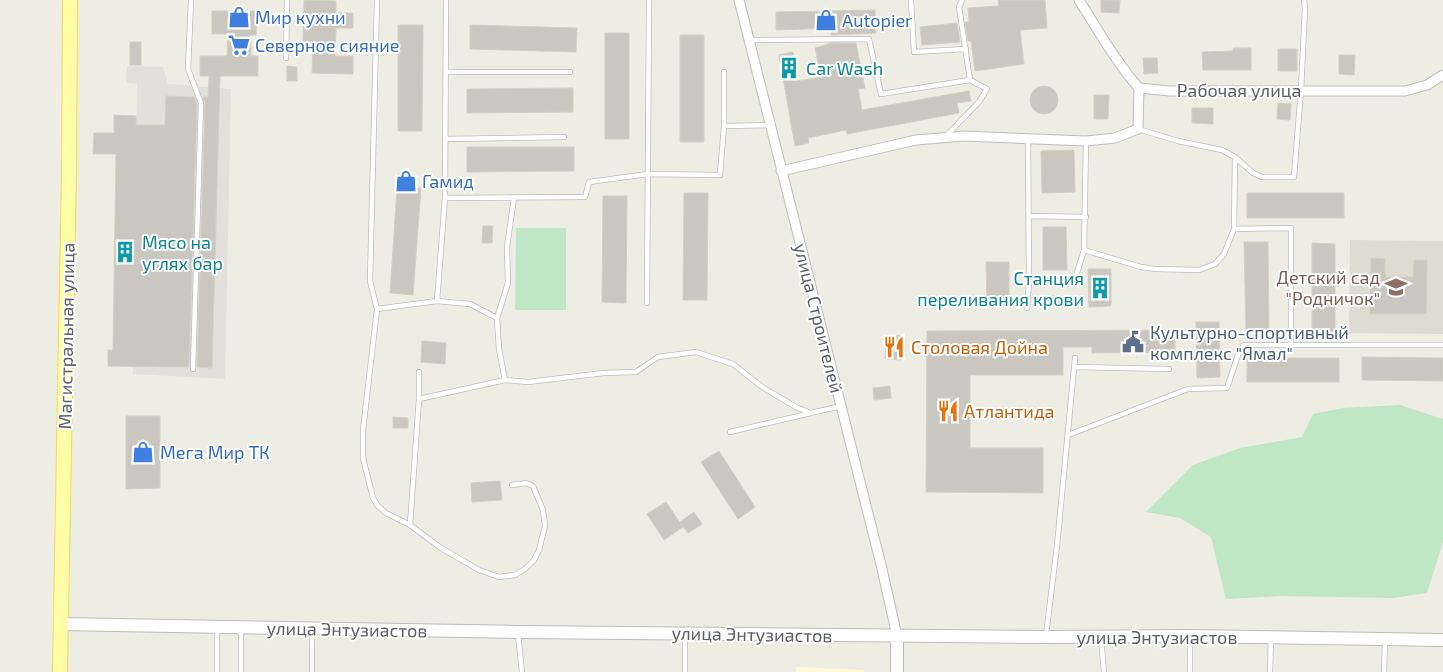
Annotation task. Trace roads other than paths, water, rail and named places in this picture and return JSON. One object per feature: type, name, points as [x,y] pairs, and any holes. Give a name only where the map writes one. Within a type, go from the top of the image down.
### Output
[{"type":"main road","name":"Магистральная улица","points":[[60,672],[69,171],[70,0]]},
{"type":"street","name":"улица Строителей","points":[[739,0],[882,569],[897,636]]},
{"type":"street","points":[[781,171],[916,140],[964,136],[1086,142],[1115,138],[1138,129],[1139,88],[1123,68],[1079,0]]},
{"type":"street","name":"Рабочая улица","points":[[1139,88],[1170,90],[1405,91],[1427,85],[1443,75]]},
{"type":"street","name":"улица Энтузиастов","points":[[60,624],[685,634],[1045,637],[1190,636],[1443,640]]},
{"type":"street","points":[[897,636],[897,672]]},
{"type":"lane","points":[[191,0],[188,69],[201,103],[193,369]]},
{"type":"lane","points":[[286,58],[287,0]]},
{"type":"lane","points":[[377,0],[370,281],[377,309],[363,430],[363,458],[373,498],[386,513],[410,525],[441,548],[479,570],[499,577],[515,575],[534,560],[539,550],[545,526],[543,510],[533,486],[526,483],[512,485]]},
{"type":"lane","points":[[437,301],[445,198],[446,0]]},
{"type":"lane","points":[[647,303],[649,0]]},
{"type":"lane","points":[[911,0],[914,52],[966,49]]},
{"type":"lane","points":[[962,0],[959,7],[970,80]]},
{"type":"lane","points":[[1138,129],[1178,141],[1222,150],[1235,157],[1253,173],[1262,177],[1294,177],[1301,90],[1304,0]]},
{"type":"lane","points":[[749,40],[869,39],[881,94],[970,80],[987,89],[979,102],[944,137]]},
{"type":"lane","points":[[446,72],[570,72]]},
{"type":"lane","points":[[445,198],[585,197],[589,182],[648,174],[720,175],[724,126],[724,72]]},
{"type":"lane","points":[[724,126],[770,125]]},
{"type":"lane","points":[[445,138],[564,137]]},
{"type":"lane","points":[[1027,308],[1029,282],[1028,138]]},
{"type":"lane","points":[[1029,282],[1068,284],[1076,276],[1084,250],[1086,142]]},
{"type":"lane","points":[[1084,250],[1141,267],[1198,270],[1215,264],[1224,254],[1234,229],[1235,157]]},
{"type":"lane","points":[[505,380],[499,349],[497,318],[508,283],[507,246],[514,198]]},
{"type":"lane","points":[[1029,216],[1086,217]]},
{"type":"lane","points":[[1234,229],[1291,228],[1291,344]]},
{"type":"lane","points":[[377,309],[437,301],[470,304],[497,318]]},
{"type":"lane","points":[[1068,436],[1188,389],[1227,388],[1239,352],[1244,345],[1443,345]]},
{"type":"lane","points":[[419,399],[505,380],[528,382],[604,373],[636,372],[658,358],[696,352],[733,364],[762,386],[796,407],[810,413]]},
{"type":"lane","points":[[1045,637],[1057,546],[1075,358]]},
{"type":"lane","points":[[1074,368],[1169,369]]},
{"type":"lane","points":[[410,525],[419,399],[419,372]]},
{"type":"lane","points":[[730,432],[841,406]]},
{"type":"lane","points":[[217,627],[217,672]]},
{"type":"lane","points":[[241,628],[241,672]]},
{"type":"lane","points":[[312,629],[312,672]]},
{"type":"lane","points":[[518,632],[522,672]]},
{"type":"lane","points":[[685,634],[685,672]]},
{"type":"lane","points":[[1101,636],[1104,672]]},
{"type":"lane","points":[[1190,636],[1190,672]]},
{"type":"lane","points":[[1270,672],[1271,638]]},
{"type":"lane","points":[[1384,672],[1385,639]]},
{"type":"place","name":"Мир кухни","points":[[239,17]]},
{"type":"place","name":"Autopier","points":[[826,20]]},
{"type":"place","name":"Северное сияние","points":[[239,45]]},
{"type":"place","name":"Car Wash","points":[[789,68]]},
{"type":"place","name":"Гамид","points":[[406,181]]},
{"type":"place","name":"Мясо на углях бар","points":[[125,252]]},
{"type":"place","name":"Детский сад \"Родничок\"","points":[[1396,287]]},
{"type":"place","name":"Станция переливания крови","points":[[1100,288]]},
{"type":"place","name":"Культурно-спортивный комплекс \"Ямал\"","points":[[1133,342]]},
{"type":"place","name":"Столовая Дойна","points":[[894,347]]},
{"type":"place","name":"Атлантида","points":[[948,411]]},
{"type":"place","name":"Мега Мир ТК","points":[[143,452]]}]
